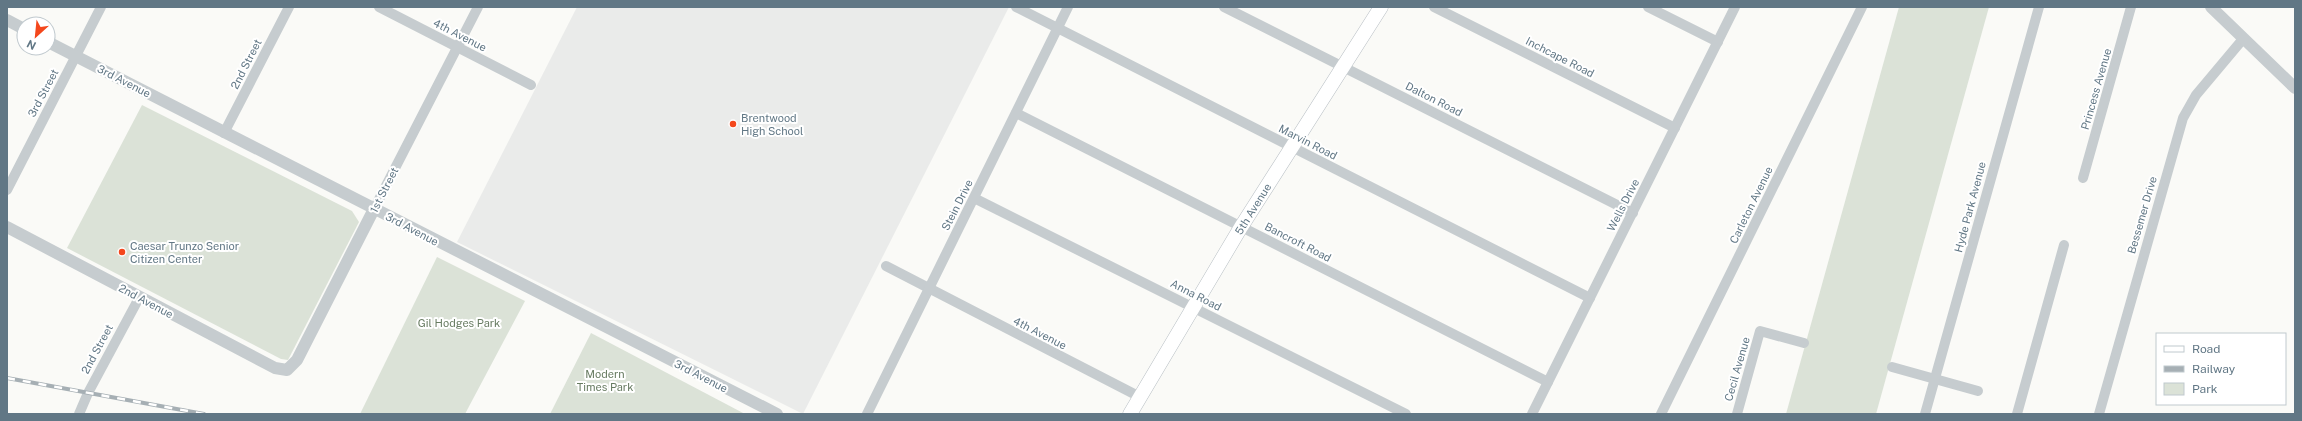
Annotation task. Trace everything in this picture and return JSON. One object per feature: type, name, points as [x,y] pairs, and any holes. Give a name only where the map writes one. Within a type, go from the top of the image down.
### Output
[{"type":"main road","name":"5th Avenue","points":[[1130,414],[1241,227],[1381,7]]},
{"type":"street","name":"3rd Street","points":[[7,190],[101,7]]},
{"type":"street","name":"2nd Street","points":[[224,133],[289,7]]},
{"type":"street","name":"4th Avenue","points":[[379,7],[531,85]]},
{"type":"street","name":"1st Street","points":[[287,370],[300,353],[478,7]]},
{"type":"street","name":"Marvin Road","points":[[1016,7],[1590,298]]},
{"type":"street","name":"Stein Drive","points":[[868,414],[1068,7]]},
{"type":"street","name":"Dalton Road","points":[[1224,7],[1633,213]]},
{"type":"street","name":"Inchcape Road","points":[[1434,7],[1675,128]]},
{"type":"street","points":[[1648,7],[1718,42]]},
{"type":"street","name":"Wells Drive","points":[[1532,414],[1735,7]]},
{"type":"street","name":"Carleton Avenue","points":[[1661,414],[1862,7]]},
{"type":"street","name":"Hyde Park Avenue","points":[[1925,414],[2039,7]]},
{"type":"street","name":"Princess Avenue","points":[[2083,178],[2131,7]]},
{"type":"street","points":[[2211,7],[2295,88]]},
{"type":"street","points":[[7,20],[16,25]]},
{"type":"street","name":"Bessemer Drive","points":[[2099,414],[2183,118],[2196,95],[2244,39]]},
{"type":"street","name":"3rd Avenue","points":[[56,46],[777,414]]},
{"type":"street","name":"Bancroft Road","points":[[1016,113],[1548,382]]},
{"type":"street","name":"Anna Road","points":[[974,198],[1406,414]]},
{"type":"street","name":"2nd Avenue","points":[[7,227],[139,298],[275,368],[287,370]]},
{"type":"street","points":[[2017,414],[2064,245]]},
{"type":"street","name":"4th Avenue","points":[[886,266],[1140,397]]},
{"type":"street","name":"2nd Street","points":[[79,414],[88,393],[139,298]]},
{"type":"street","name":"Cecil Avenue","points":[[1737,414],[1760,331],[1804,343]]},
{"type":"street","points":[[1892,367],[1978,391]]},
{"type":"shaded area","name":"Brentwood High School","points":[[577,7],[1009,7],[803,414],[457,242]]},
{"type":"green space","points":[[1899,7],[1989,7],[1876,414],[1786,414]]},
{"type":"green space","points":[[142,105],[352,211],[359,222],[288,360],[281,359],[67,248]]},
{"type":"green space","name":"Gil Hodges Park","points":[[437,257],[525,301],[465,414],[360,414]]},
{"type":"green space","name":"Modern Times Park","points":[[591,333],[745,414],[550,414]]},
{"type":"railway","points":[[7,378],[204,414]]},
{"type":"place","name":"Brentwood High School","points":[[733,124]]},
{"type":"place","name":"Caesar Trunzo Senior Citizen Center","points":[[122,252]]}]
